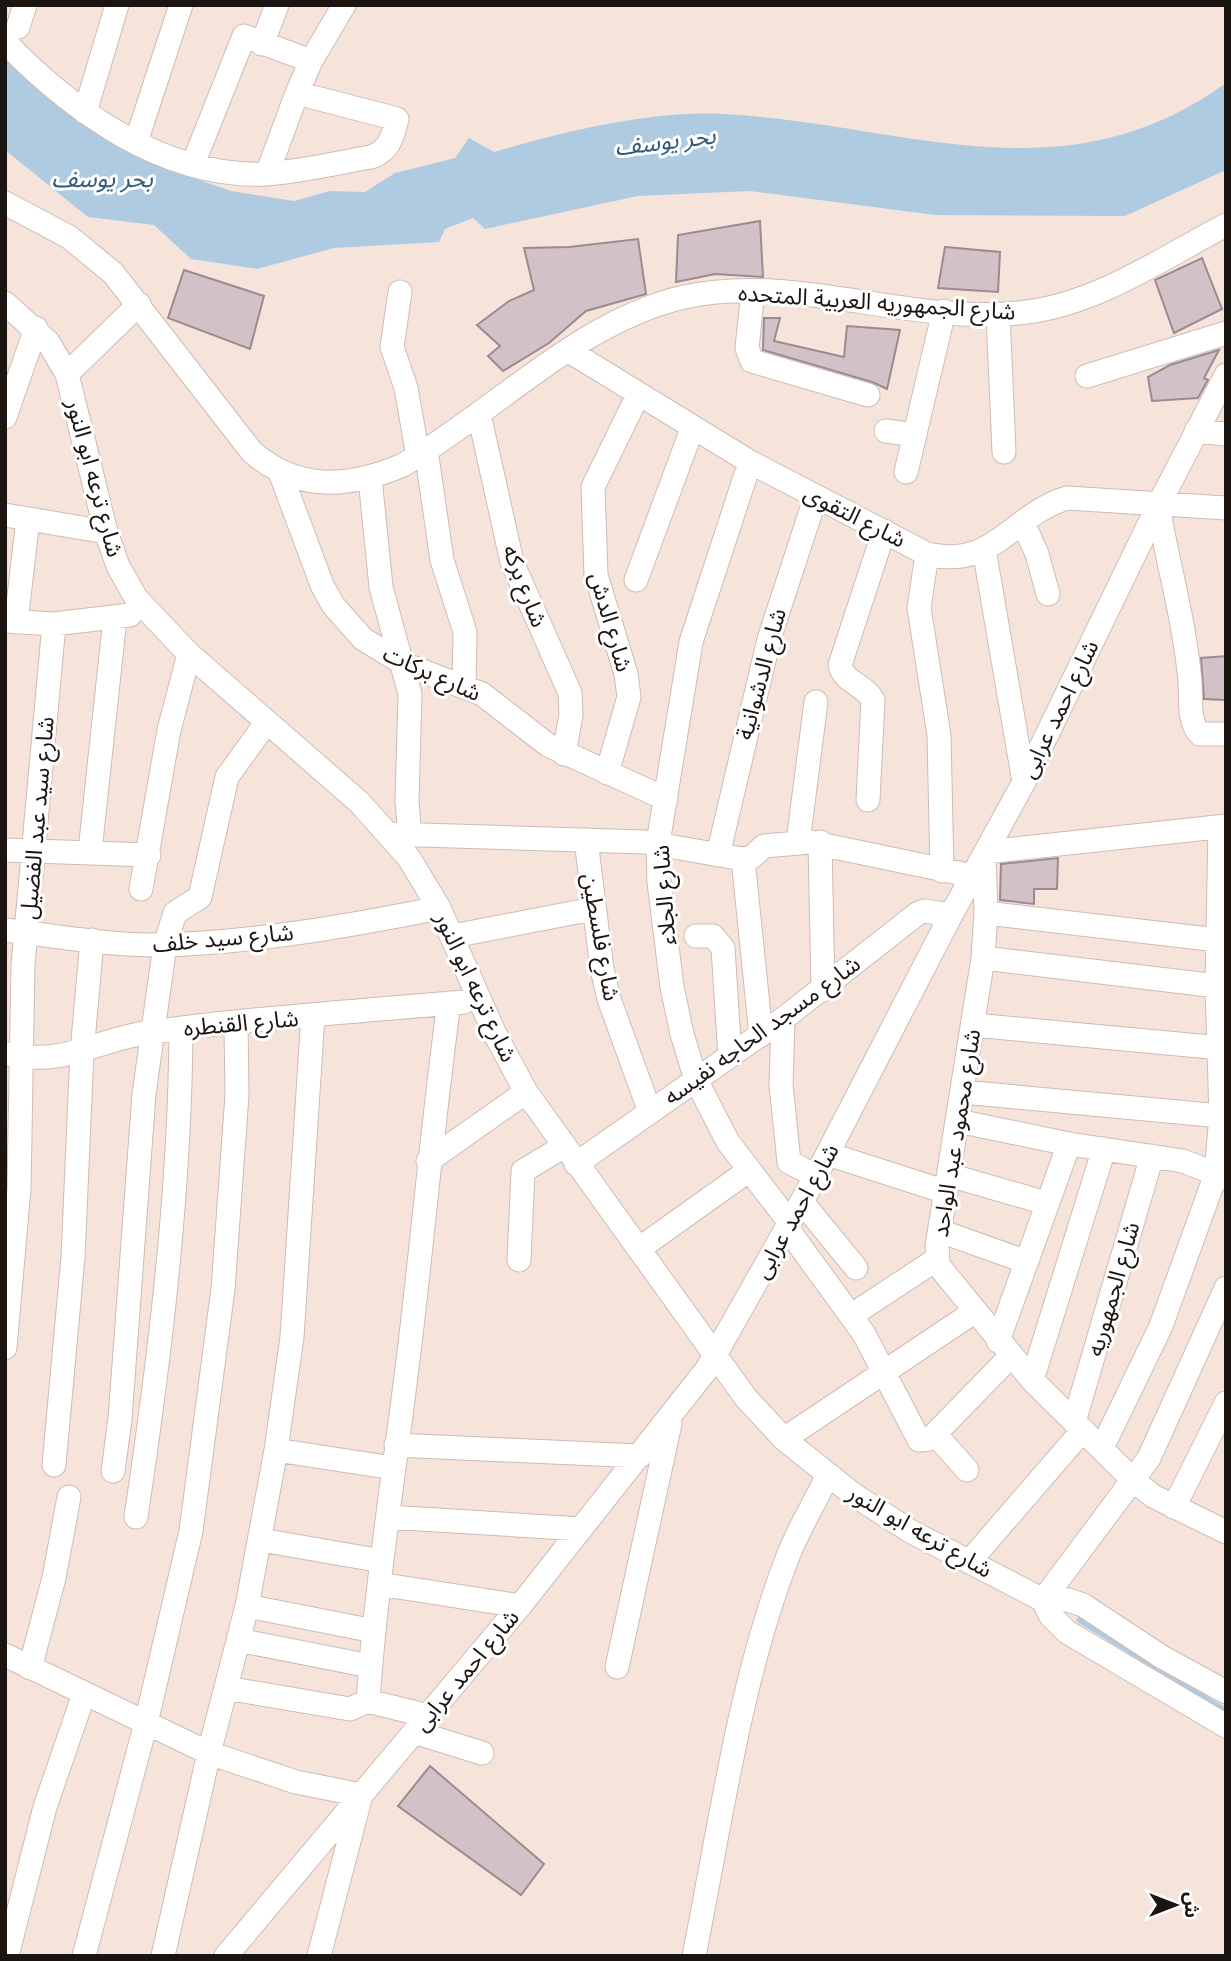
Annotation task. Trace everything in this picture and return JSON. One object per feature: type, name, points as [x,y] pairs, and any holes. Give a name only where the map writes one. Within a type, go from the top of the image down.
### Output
[{"type":"street","points":[[85,112],[117,5]]},
{"type":"street","points":[[136,142],[181,5]]},
{"type":"street","points":[[262,44],[277,5]]},
{"type":"street","points":[[267,174],[311,61],[344,5]]},
{"type":"street","points":[[16,25],[41,77],[85,112],[136,142],[193,164],[219,170],[267,174],[371,157],[382,153],[391,140],[397,119],[297,93]]},
{"type":"street","points":[[193,164],[244,36],[311,61]]},
{"type":"street","name":"شارع الجمهوريه العربية المتحده","points":[[5,203],[83,247],[113,274],[139,304],[240,439],[265,464],[302,481],[324,484],[370,478],[422,453],[569,351],[618,321],[661,303],[706,293],[752,291],[944,311],[998,314],[1037,311],[1079,300],[1226,225]]},
{"type":"street","points":[[752,291],[747,348],[752,362],[868,395]]},
{"type":"street","points":[[400,292],[392,347],[406,388],[422,453],[442,560],[465,632],[464,685]]},
{"type":"street","name":"شارع ترعه ابو النور","points":[[5,303],[36,328],[48,342],[67,374],[106,532],[126,582],[147,612],[189,654],[266,723],[400,835],[453,936],[481,1001],[526,1092],[746,1398],[784,1439],[882,1514],[1043,1600],[1068,1600],[1083,1605],[1163,1657],[1226,1692]]},
{"type":"street","points":[[67,374],[139,304]]},
{"type":"street","points":[[906,472],[944,311]]},
{"type":"street","points":[[998,314],[1004,452]]},
{"type":"street","points":[[5,418],[36,328]]},
{"type":"street","points":[[1087,376],[1226,333]]},
{"type":"street","name":"شارع التقوى","points":[[569,351],[750,463],[927,554],[962,558],[984,549],[1055,502],[1067,498],[1158,506],[1226,508]]},
{"type":"street","name":"شارع احمد عرابى","points":[[226,1956],[520,1606],[671,1418],[715,1356],[828,1154],[951,915],[1024,782],[1158,506],[1226,375]]},
{"type":"street","name":"شارع الدش","points":[[607,773],[628,708],[629,685],[596,575],[593,487],[638,395]]},
{"type":"street","name":"شارع بركه","points":[[479,414],[512,562],[570,693],[571,715],[564,754]]},
{"type":"street","points":[[636,580],[692,429]]},
{"type":"street","points":[[886,431],[915,435]]},
{"type":"street","points":[[1196,431],[1226,434]]},
{"type":"street","name":"شارع الجلاء","points":[[750,463],[696,618],[658,843],[659,882],[672,987],[682,1034],[696,1080],[711,1111],[748,1171],[852,1315],[925,1436],[967,1470]]},
{"type":"street","name":"شارع بركات","points":[[280,472],[322,585],[333,606],[363,639],[404,664],[464,685],[497,704],[534,735],[564,754],[666,799]]},
{"type":"street","points":[[370,478],[381,587],[404,664],[411,704],[407,802],[400,835],[658,843],[744,859],[752,857],[764,846],[809,842],[942,871],[981,861],[1224,830],[1217,940],[1221,1048],[1221,1176],[1161,1326],[1102,1448]]},
{"type":"street","name":"شارع الدشوانية","points":[[718,855],[763,663],[816,496]]},
{"type":"street","points":[[1158,506],[1170,579],[1186,642],[1193,722],[1200,734],[1226,734]]},
{"type":"street","points":[[106,532],[17,517],[10,621],[54,624],[147,612]]},
{"type":"street","points":[[1023,523],[1037,554],[1048,594]]},
{"type":"street","points":[[868,800],[873,700],[867,691],[844,676],[840,665],[884,531]]},
{"type":"street","points":[[984,549],[1024,782]]},
{"type":"street","points":[[927,554],[919,608],[939,735],[942,871]]},
{"type":"street","points":[[90,851],[115,618]]},
{"type":"street","name":"شارع سيد عبد الفضيل","points":[[5,1348],[19,1189],[13,1056],[16,931],[34,850],[54,624]]},
{"type":"street","points":[[141,889],[169,730],[189,654]]},
{"type":"street","points":[[816,702],[809,842],[822,990]]},
{"type":"street","points":[[113,1471],[120,1419],[152,1032],[165,945],[174,913],[196,903],[200,897],[227,777],[266,723]]},
{"type":"street","name":"شارع فلسطين","points":[[586,840],[593,909],[609,999],[650,1112]]},
{"type":"street","points":[[5,850],[149,855]]},
{"type":"street","points":[[744,859],[761,1035]]},
{"type":"street","name":"شارع محمود عبد الواحد","points":[[981,861],[986,913],[983,958],[937,1259],[944,1275],[1004,1349],[1134,1481],[1174,1507],[1226,1532]]},
{"type":"street","name":"شارع سيد خلف","points":[[16,931],[165,945],[303,931],[439,908]]},
{"type":"street","points":[[453,936],[593,909]]},
{"type":"street","name":"شارع مسجد الحاجه نفيسه","points":[[519,1260],[523,1171],[569,1155],[650,1112],[822,990],[916,914],[924,911],[951,915]]},
{"type":"street","points":[[986,913],[1217,940]]},
{"type":"street","points":[[696,936],[713,936],[723,948],[730,1056]]},
{"type":"street","points":[[54,1465],[73,1257],[82,1052],[92,940]]},
{"type":"street","points":[[983,958],[1217,986]]},
{"type":"street","name":"شارع القنطره","points":[[13,1056],[51,1058],[152,1032],[481,1001]]},
{"type":"street","points":[[368,1701],[428,1161],[449,1003]]},
{"type":"street","points":[[163,1956],[209,1753],[247,1606],[276,1450],[292,1337],[313,1016]]},
{"type":"street","points":[[783,1019],[781,1085],[789,1163],[816,1176]]},
{"type":"street","points":[[84,1956],[146,1723],[191,1531],[204,1449],[229,1211],[237,1095],[236,1024]]},
{"type":"street","points":[[974,1025],[1221,1048]]},
{"type":"street","points":[[136,1517],[153,1403],[164,1288],[177,1131],[181,1029]]},
{"type":"street","points":[[428,1161],[526,1092]]},
{"type":"street","points":[[963,1092],[1221,1116]]},
{"type":"street","points":[[958,1121],[1069,1144],[1184,1161],[1221,1176]]},
{"type":"street","points":[[925,1436],[1004,1349],[1024,1261],[1069,1144]]},
{"type":"street","points":[[1032,1380],[1104,1149]]},
{"type":"street","points":[[828,1154],[947,1184],[1046,1203]]},
{"type":"street","name":"شارع الجمهوريه","points":[[1078,1426],[1152,1156]]},
{"type":"street","points":[[640,1248],[748,1171]]},
{"type":"street","points":[[802,1202],[856,1268]]},
{"type":"street","points":[[940,1231],[1024,1261]]},
{"type":"street","points":[[852,1315],[937,1259]]},
{"type":"street","points":[[1043,1600],[1134,1481],[1156,1446],[1226,1288]]},
{"type":"street","points":[[784,1439],[974,1312]]},
{"type":"street","points":[[1174,1507],[1226,1403]]},
{"type":"street","points":[[617,1667],[671,1418]]},
{"type":"street","points":[[969,1562],[1078,1426]]},
{"type":"street","points":[[396,1445],[640,1456]]},
{"type":"street","points":[[276,1450],[393,1468]]},
{"type":"street","points":[[694,1956],[736,1746],[761,1643],[788,1556],[828,1475]]},
{"type":"street","points":[[30,1668],[54,1578],[69,1497]]},
{"type":"street","points":[[388,1517],[581,1530]]},
{"type":"street","points":[[261,1540],[382,1561]]},
{"type":"street","points":[[379,1584],[520,1606]]},
{"type":"street","name":"شارع ترعه ابو النور","points":[[1043,1600],[1049,1615],[1067,1632],[1226,1726]]},
{"type":"street","points":[[247,1606],[374,1631]]},
{"type":"street","points":[[238,1640],[370,1666]]},
{"type":"street","points":[[5,1655],[209,1753],[296,1782],[361,1796],[321,1954]]},
{"type":"street","points":[[226,1688],[351,1709],[368,1701],[482,1752]]},
{"type":"street","points":[[7,1956],[45,1807],[84,1695]]},
{"type":"water","name":"بحر يوسف","points":[[5,56],[88,122],[162,167],[231,191],[294,201],[330,191],[365,192],[395,173],[455,158],[469,138],[494,152],[578,130],[637,119],[667,115],[723,114],[790,120],[918,140],[980,146],[1042,147],[1103,139],[1164,119],[1226,83],[1226,170],[1125,216],[935,215],[750,191],[638,196],[485,229],[473,218],[445,229],[439,242],[334,248],[257,269],[191,259],[154,225],[88,217],[5,150]]},
{"type":"building","points":[[760,221],[763,277],[715,274],[676,282],[678,235]]},
{"type":"building","points":[[638,239],[646,294],[586,311],[549,343],[503,371],[488,356],[500,346],[477,325],[509,301],[534,290],[524,248],[569,247]]},
{"type":"building","points":[[945,247],[1000,252],[998,292],[938,288]]},
{"type":"building","points":[[1202,258],[1222,309],[1174,333],[1155,280]]},
{"type":"building","points":[[184,270],[264,296],[250,349],[168,318]]},
{"type":"building","points":[[764,318],[780,318],[774,341],[844,357],[847,326],[900,330],[887,389],[872,382],[763,350]]},
{"type":"building","points":[[1219,350],[1204,378],[1208,380],[1198,398],[1152,401],[1148,377],[1170,365]]},
{"type":"building","points":[[1226,656],[1226,700],[1204,699],[1201,658]]},
{"type":"building","points":[[1058,858],[1057,889],[1034,889],[1034,904],[1000,900],[1001,864]]},
{"type":"building","points":[[430,1766],[544,1864],[521,1895],[398,1806]]},
{"type":"waterway","points":[[1079,1620],[1226,1711]]}]
